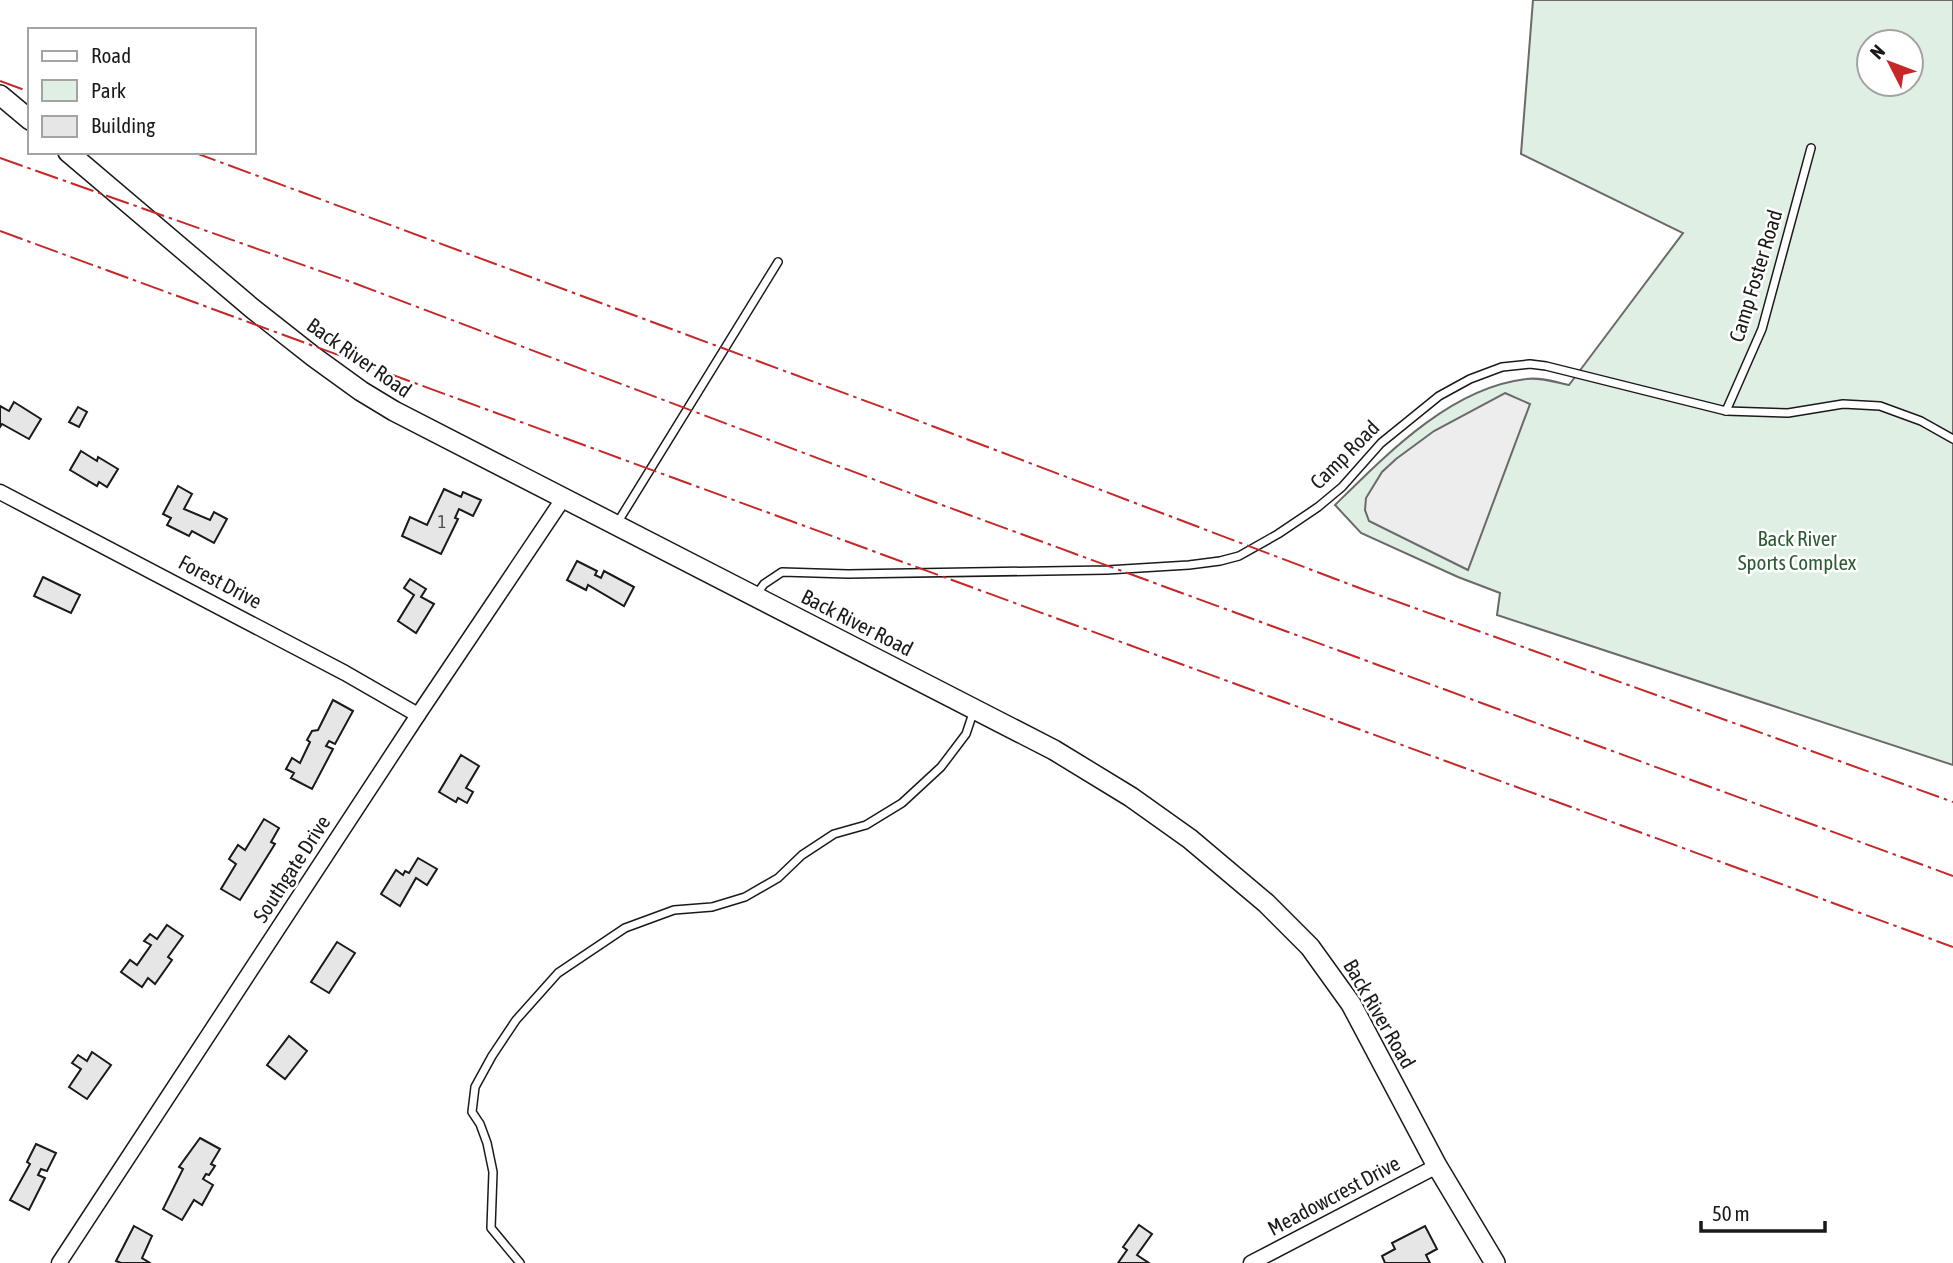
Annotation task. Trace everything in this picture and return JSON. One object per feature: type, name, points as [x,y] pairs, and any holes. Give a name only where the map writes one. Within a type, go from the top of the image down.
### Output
[{"type":"street","points":[[0,94],[28,118]]},
{"type":"street","name":"Back River Road","points":[[70,154],[253,309],[361,391],[434,432],[1079,764],[1159,816],[1217,861],[1289,925],[1329,971],[1351,1004],[1437,1166],[1495,1263]]},
{"type":"street","name":"Forest Drive","points":[[2,497],[345,673],[418,715]]},
{"type":"street","name":"Southgate Drive","points":[[59,1263],[563,499]]},
{"type":"street","name":"Meadowcrest Drive","points":[[1251,1263],[1437,1166]]},
{"type":"lane","name":"Camp Foster Road","points":[[1726,411],[1762,329],[1811,148]]},
{"type":"lane","points":[[616,526],[778,262]]},
{"type":"lane","name":"Camp Road","points":[[756,596],[764,584],[782,572],[848,574],[1107,570],[1189,565],[1239,556],[1318,507],[1342,487],[1381,443],[1439,397],[1470,379],[1502,367],[1530,364],[1546,366],[1726,411],[1788,414],[1843,404],[1880,406],[1922,422],[1953,439]]},
{"type":"lane","points":[[520,1263],[491,1228],[493,1172],[487,1143],[472,1112],[475,1087],[516,1020],[558,973],[625,928],[674,910],[712,907],[745,897],[778,878],[802,855],[834,834],[866,825],[902,803],[941,767],[966,734],[974,709]]},
{"type":"green space","name":"Back River Sports Complex","points":[[1533,0],[1953,0],[1953,765],[1497,615],[1500,593],[1361,533],[1335,505],[1421,427],[1471,395],[1526,379],[1542,379],[1569,385],[1683,233],[1521,154]]},
{"type":"shaded area","points":[[1505,393],[1530,404],[1468,570],[1369,521],[1365,510],[1366,498],[1382,472],[1434,431]]},
{"type":"building","points":[[14,402],[41,419],[29,439],[2,424],[0,427],[0,406],[9,411]]},
{"type":"building","points":[[78,407],[87,412],[79,427],[69,422]]},
{"type":"building","points":[[81,451],[118,469],[107,487],[99,482],[97,486],[70,470]]},
{"type":"building","points":[[178,486],[192,494],[184,509],[210,520],[214,512],[227,519],[214,543],[192,531],[189,536],[167,525],[171,518],[163,514]]},
{"type":"building","points":[[444,489],[461,497],[463,492],[481,500],[473,516],[459,509],[455,518],[458,519],[441,554],[402,536],[410,517],[427,525]]},
{"type":"building","points":[[577,561],[597,571],[595,575],[601,578],[604,571],[634,587],[624,606],[588,585],[586,590],[567,580]]},
{"type":"building","points":[[43,577],[80,595],[71,613],[34,596]]},
{"type":"building","points":[[410,579],[426,589],[421,597],[434,604],[416,633],[398,621],[414,595],[404,588]]},
{"type":"building","points":[[333,700],[353,711],[335,744],[329,741],[326,746],[333,749],[312,789],[291,778],[294,773],[286,769],[292,758],[300,763],[310,742],[307,740],[312,731],[318,730]]},
{"type":"building","points":[[461,755],[479,766],[466,788],[473,792],[467,803],[458,798],[456,802],[439,792]]},
{"type":"building","points":[[264,819],[279,828],[271,842],[275,844],[240,900],[221,889],[236,864],[229,859],[238,845],[245,850]]},
{"type":"building","points":[[418,858],[437,869],[427,885],[416,878],[400,906],[381,894],[396,870],[403,875],[405,871],[409,873]]},
{"type":"building","points":[[167,925],[183,936],[168,957],[172,960],[155,984],[148,978],[142,987],[121,972],[130,960],[137,965],[151,945],[144,941],[150,934],[157,939]]},
{"type":"building","points":[[337,942],[355,953],[329,993],[311,982]]},
{"type":"building","points":[[289,1036],[307,1051],[285,1079],[267,1065]]},
{"type":"building","points":[[92,1052],[111,1065],[87,1099],[69,1087],[81,1069],[72,1063],[78,1055],[87,1061]]},
{"type":"building","points":[[200,1138],[220,1149],[211,1164],[215,1166],[203,1179],[213,1185],[202,1205],[194,1200],[182,1220],[163,1209],[183,1169],[179,1167]]},
{"type":"building","points":[[36,1144],[56,1153],[47,1171],[41,1169],[38,1175],[45,1178],[29,1210],[10,1200],[30,1164],[27,1162]]},
{"type":"building","points":[[1139,1225],[1152,1234],[1137,1255],[1149,1263],[1118,1263],[1127,1250],[1123,1247]]},
{"type":"building","points":[[134,1226],[152,1236],[142,1258],[150,1263],[116,1261]]},
{"type":"building","points":[[1425,1226],[1437,1249],[1426,1255],[1430,1263],[1385,1263],[1382,1256],[1395,1249],[1392,1243]]},
{"type":"power","points":[[0,81],[28,91]]},
{"type":"power","points":[[198,154],[890,410],[1362,589],[1953,802]]},
{"type":"power","points":[[0,158],[354,283],[923,498],[1953,876]]},
{"type":"power","points":[[0,231],[1953,947]]}]
